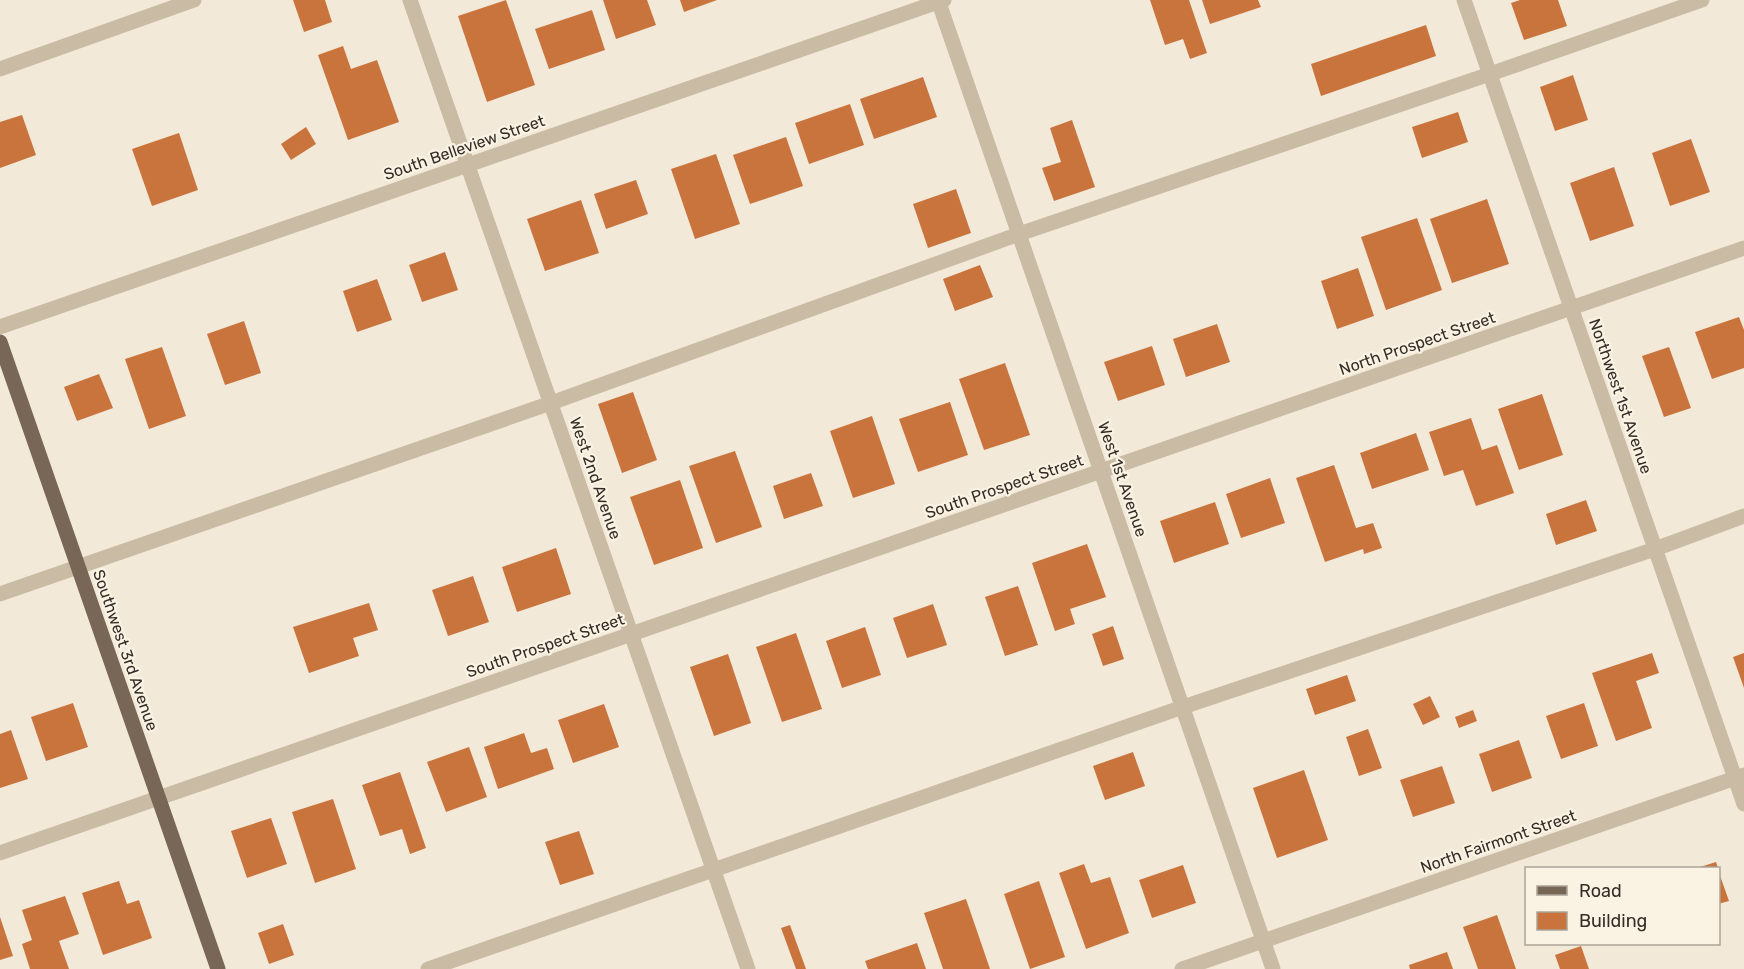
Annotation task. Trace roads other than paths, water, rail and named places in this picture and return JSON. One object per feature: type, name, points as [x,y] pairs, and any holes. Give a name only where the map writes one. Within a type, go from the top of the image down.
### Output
[{"type":"main road","name":"Southwest 3rd Avenue","points":[[0,342],[218,969]]},
{"type":"street","points":[[0,69],[194,0]]},
{"type":"street","name":"West 2nd Avenue","points":[[410,0],[748,969]]},
{"type":"street","name":"Northwest 1st Avenue","points":[[1464,0],[1655,549],[1740,776],[1744,804]]},
{"type":"street","points":[[0,594],[551,403],[1019,234],[1702,0]]},
{"type":"street","name":"South Belleview Street","points":[[0,327],[940,1]]},
{"type":"street","name":"West 1st Avenue","points":[[940,1],[1273,969]]},
{"type":"street","name":"North Prospect Street","points":[[1101,471],[1744,248]]},
{"type":"street","name":"South Prospect Street","points":[[0,853],[1101,471]]},
{"type":"street","points":[[428,969],[1183,707],[1655,549],[1744,516]]},
{"type":"street","name":"North Fairmont Street","points":[[1182,969],[1740,776]]}]
